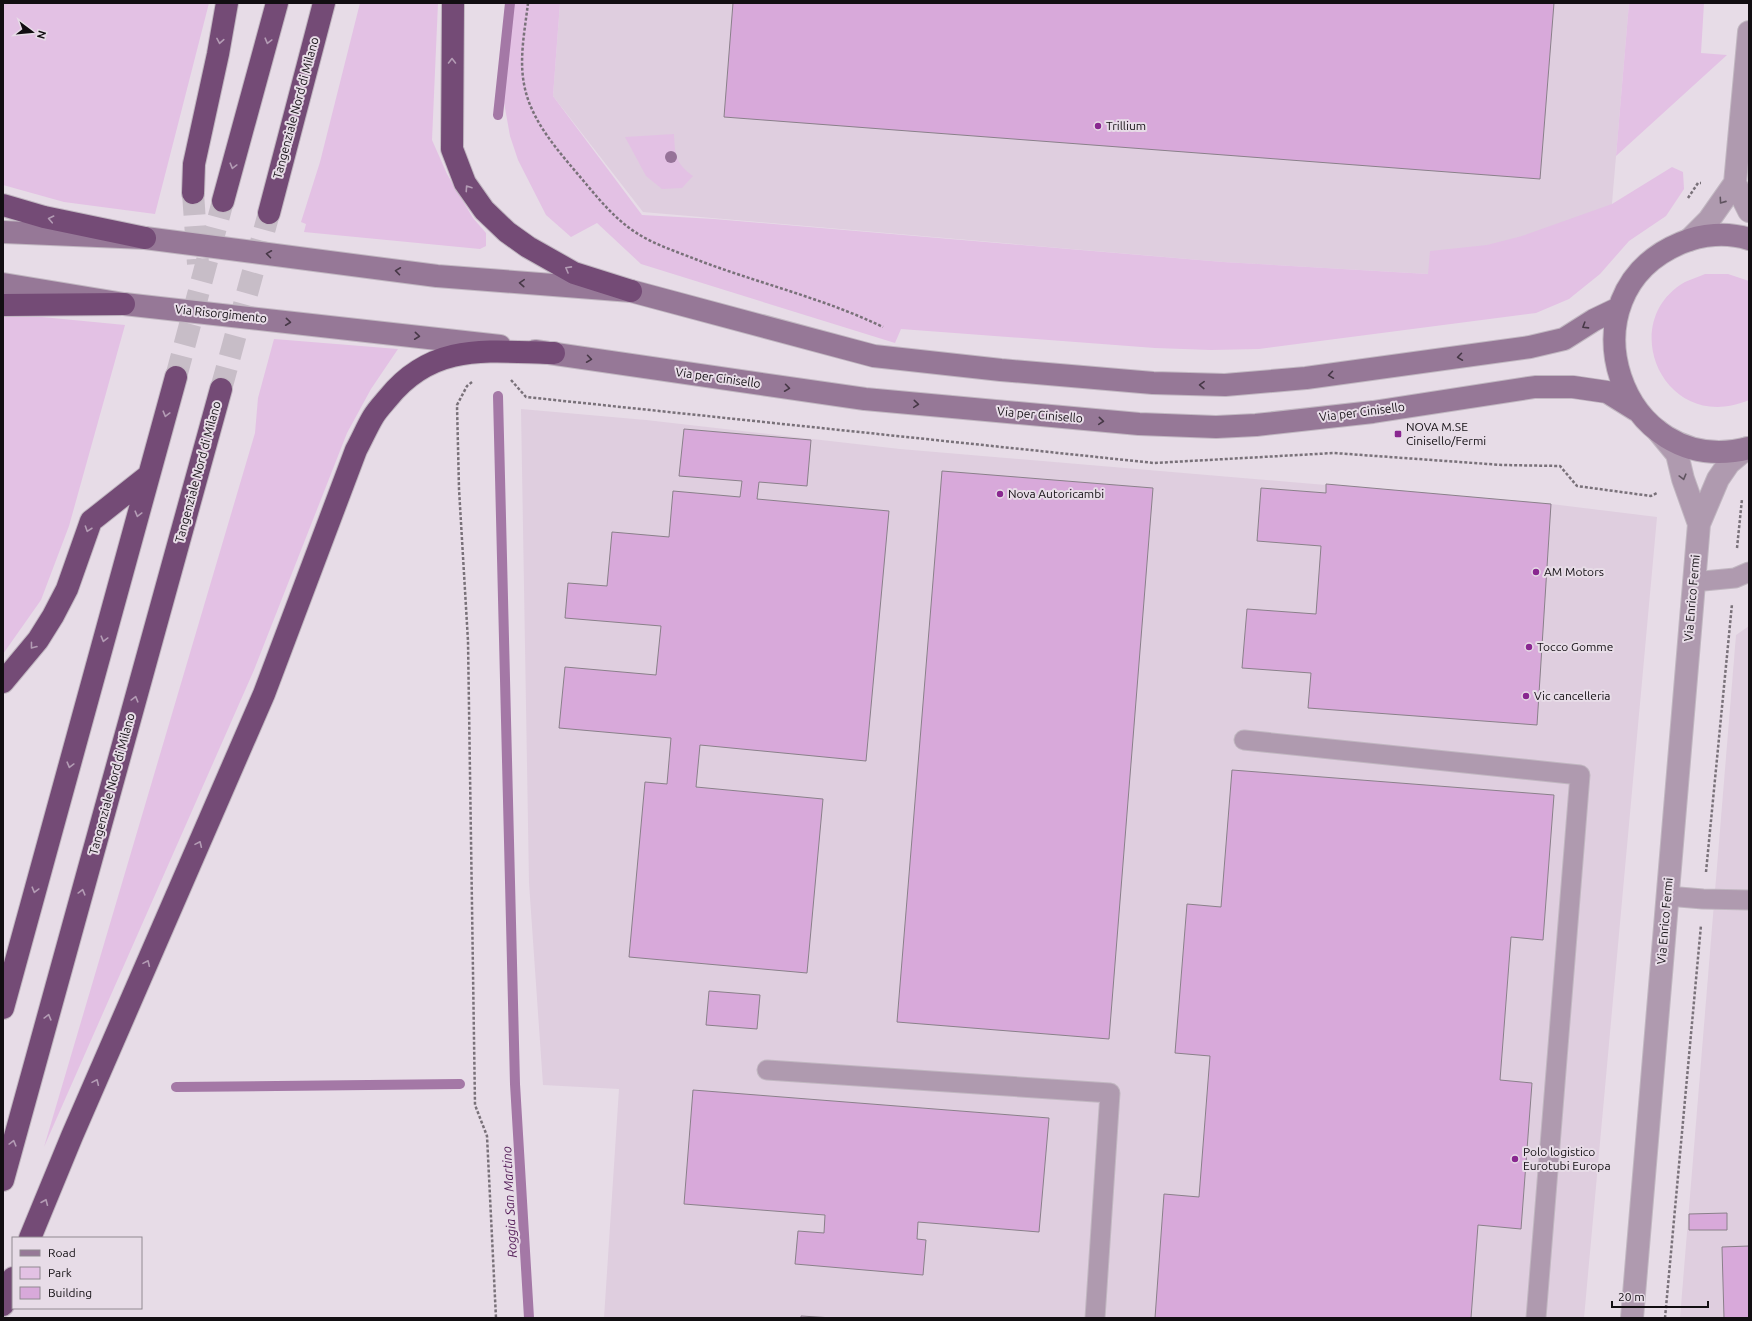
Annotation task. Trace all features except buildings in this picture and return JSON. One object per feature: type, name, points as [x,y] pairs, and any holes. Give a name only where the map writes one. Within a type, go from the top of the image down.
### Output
[{"type":"highway","points":[[192,193],[194,164],[218,54],[227,3]]},
{"type":"highway","points":[[223,201],[277,3]]},
{"type":"highway","name":"Tangenziale Nord di Milano","points":[[269,213],[324,3]]},
{"type":"highway","points":[[453,3],[452,149],[465,183],[484,210],[506,232],[528,247],[574,272],[631,291]]},
{"type":"highway","points":[[3,204],[44,217],[144,238]]},
{"type":"highway","points":[[3,305],[124,304]]},
{"type":"highway","points":[[30,1237],[72,1136],[264,694],[356,450],[374,416],[397,387],[420,368],[438,359],[476,352],[554,354]]},
{"type":"highway","points":[[3,1008],[176,376]]},
{"type":"highway","name":"Tangenziale Nord di Milano","points":[[3,1180],[221,389]]},
{"type":"highway","points":[[3,682],[38,640],[53,616],[67,589],[91,521],[148,476]]},
{"type":"highway","points":[[3,1305],[12,1281]]},
{"type":"main road","points":[[3,232],[144,238],[437,276],[631,291],[874,356],[911,362],[1154,383],[1225,385],[1306,378],[1530,348],[1564,339],[1619,308]]},
{"type":"main road","name":"Via per Cinisello","points":[[1636,410],[1622,387],[1615,360],[1614,334],[1619,308],[1633,281],[1642,270],[1670,248],[1689,240],[1705,236],[1724,234],[1749,239]]},
{"type":"main road","name":"Via Risorgimento","points":[[3,284],[124,304],[439,338]]},
{"type":"main road","name":"Via per Cinisello","points":[[439,338],[865,399],[1139,424],[1216,427],[1256,425],[1373,412],[1535,387],[1573,387],[1607,392],[1636,410],[1658,431],[1679,443],[1701,450],[1725,452],[1748,448]]},
{"type":"street","points":[[1689,240],[1709,220],[1735,183],[1749,32]]},
{"type":"street","points":[[1735,183],[1749,211]]},
{"type":"street","name":"Via Enrico Fermi","points":[[1658,431],[1677,454],[1683,479],[1699,524]]},
{"type":"street","name":"Via Enrico Fermi","points":[[1632,1318],[1699,524],[1718,479],[1729,463],[1748,448]]},
{"type":"lane","points":[[1693,582],[1735,578],[1749,572]]},
{"type":"lane","points":[[1244,740],[1580,775],[1536,1318]]},
{"type":"lane","points":[[1667,896],[1703,899],[1749,900]]},
{"type":"lane","points":[[767,1070],[1110,1093],[1095,1318]]},
{"type":"path","points":[[528,3],[523,48],[524,84],[530,106],[559,152],[614,216],[635,232],[664,247],[746,278],[848,310],[886,329]]},
{"type":"path","points":[[1685,202],[1698,182],[1735,183]]},
{"type":"path","points":[[506,378],[511,380]]},
{"type":"path","points":[[475,380],[467,386],[457,405],[459,482],[468,641],[475,1105],[487,1136],[496,1318]]},
{"type":"shaded area","name":"Trillium","points":[[560,3],[1629,3],[1611,215],[1429,274],[1223,262],[643,212],[553,96]]},
{"type":"shaded area","points":[[521,409],[646,420],[900,449],[1551,504],[1657,517],[1584,1318],[604,1318],[619,1089],[543,1085],[529,883]]},
{"type":"shaded area","points":[[1749,626],[1749,1318],[1680,1318],[1736,635]]},
{"type":"green space","points":[[3,3],[209,3],[155,214],[64,202],[3,185]]},
{"type":"green space","points":[[360,3],[438,3],[432,140],[447,174],[473,218],[486,233],[486,246],[480,249],[304,232],[306,224],[301,222],[320,162]]},
{"type":"green space","points":[[514,3],[560,3],[553,96],[642,215],[714,219],[1223,262],[1428,274],[1430,251],[1487,245],[1522,236],[1612,204],[1672,167],[1683,172],[1684,189],[1666,216],[1629,241],[1600,274],[1569,299],[1536,313],[1259,349],[1211,350],[1155,348],[901,329],[895,343],[641,264],[597,223],[571,237],[546,215],[518,160],[510,136],[503,97]]},
{"type":"green space","points":[[1629,3],[1704,3],[1701,53],[1727,55],[1616,156]]},
{"type":"green space","points":[[674,134],[677,158],[683,167],[693,176],[682,188],[662,189],[646,176],[625,137]]},
{"type":"green space","points":[[1705,274],[1728,274],[1749,281],[1749,400],[1719,407],[1693,402],[1673,389],[1659,370],[1652,346],[1654,322],[1664,300],[1685,282]]},
{"type":"green space","points":[[3,316],[42,317],[125,325],[69,526],[41,600],[3,654]]},
{"type":"green space","points":[[274,339],[398,349],[371,389],[347,433],[254,670],[44,1147],[255,433],[258,398]]},
{"type":"waterway","points":[[498,115],[510,3]]},
{"type":"waterway","name":"Roggia San Martino","points":[[498,396],[515,1084],[529,1318]]},
{"type":"waterway","points":[[176,1087],[460,1084]]},
{"type":"tunnel","points":[[193,193],[198,264]]},
{"type":"tunnel","points":[[176,377],[223,201]]},
{"type":"tunnel","points":[[221,389],[269,213]]},
{"type":"place","name":"Trillium","points":[[1098,126]]},
{"type":"place","name":"NOVA M.SE Cinisello/Fermi","points":[[1398,434]]},
{"type":"place","name":"Nova Autoricambi","points":[[1000,494]]},
{"type":"place","name":"AM Motors","points":[[1536,572]]},
{"type":"place","name":"Tocco Gomme","points":[[1529,647]]},
{"type":"place","name":"Vic cancelleria","points":[[1526,696]]},
{"type":"place","name":"Polo logistico Eurotubi Europa","points":[[1515,1159]]}]
